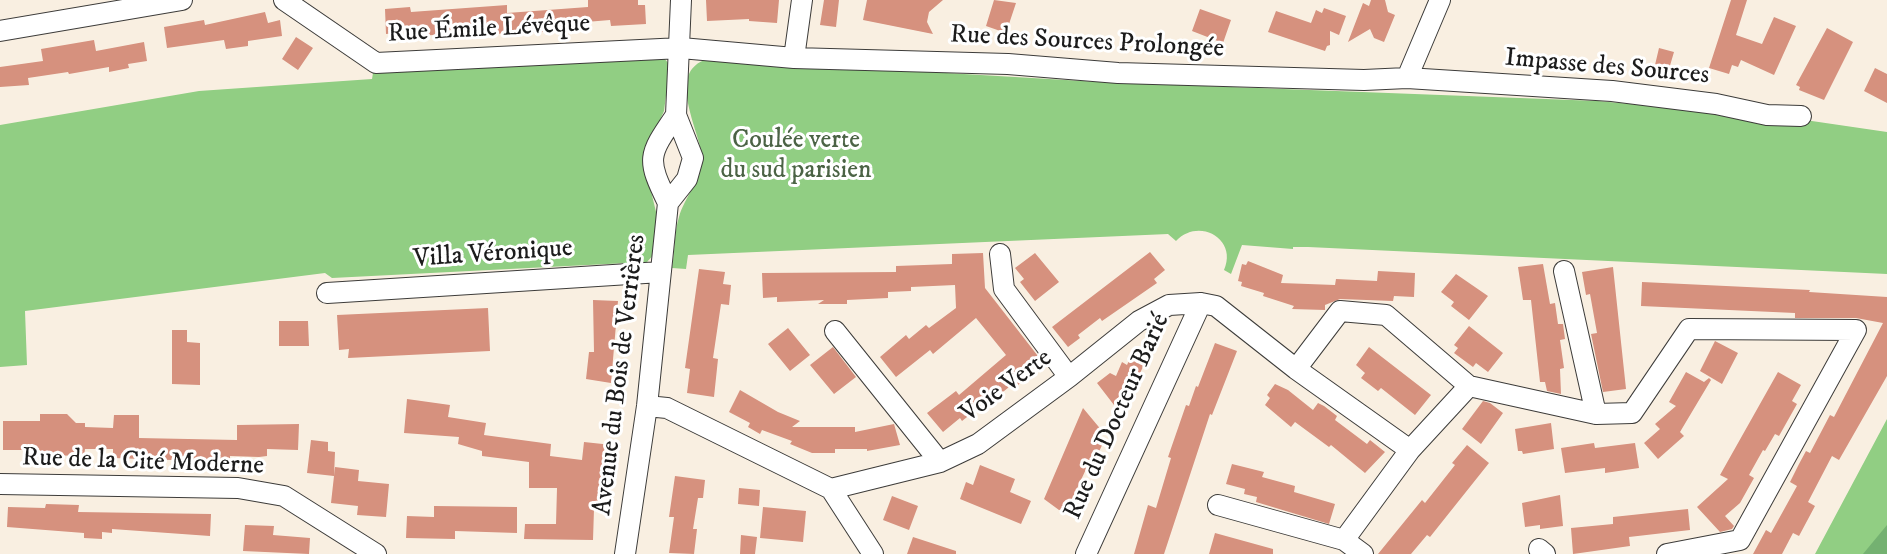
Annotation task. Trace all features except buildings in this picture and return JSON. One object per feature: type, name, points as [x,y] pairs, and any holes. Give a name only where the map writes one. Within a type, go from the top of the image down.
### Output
[{"type":"street","points":[[0,31],[182,0]]},
{"type":"street","name":"Rue Émile Lévêque","points":[[284,0],[376,63],[681,48]]},
{"type":"street","points":[[676,115],[658,140],[652,156],[655,176],[668,203],[687,179],[693,158],[676,115],[681,48],[681,0]]},
{"type":"street","points":[[794,58],[802,0]]},
{"type":"street","points":[[1407,78],[1440,0]]},
{"type":"street","name":"Rue des Sources Prolongée","points":[[681,48],[794,58],[1008,64],[1119,73],[1240,78],[1364,80],[1407,78]]},
{"type":"street","name":"Impasse des Sources","points":[[1407,78],[1612,91],[1716,104],[1767,115],[1801,116]]},
{"type":"street","name":"Avenue du Bois de Verrières","points":[[626,554],[646,406],[668,203]]},
{"type":"street","points":[[1000,254],[1004,289],[1069,377]]},
{"type":"street","points":[[1564,271],[1596,414]]},
{"type":"street","name":"Villa Véronique","points":[[327,293],[661,272]]},
{"type":"street","points":[[1201,303],[1216,306],[1296,369],[1410,450]]},
{"type":"street","name":"Voie Verte","points":[[831,489],[940,462],[978,444],[1069,377],[1139,321],[1169,305],[1201,303]]},
{"type":"street","name":"Rue du Docteur Barié","points":[[1086,554],[1201,303]]},
{"type":"street","points":[[1296,369],[1340,311],[1386,315],[1469,386],[1596,414],[1632,413],[1689,329],[1856,330],[1740,540],[1667,554]]},
{"type":"street","points":[[835,331],[940,462]]},
{"type":"street","points":[[1344,540],[1410,450],[1469,386]]},
{"type":"street","points":[[646,406],[667,408],[831,489],[873,554]]},
{"type":"street","name":"Rue de la Cité Moderne","points":[[0,484],[238,488],[284,496],[376,554]]},
{"type":"street","points":[[1218,505],[1344,540],[1363,554]]},
{"type":"green space","name":"Coulée verte du sud parisien","points":[[663,57],[670,65],[664,111],[643,158],[657,216],[655,253],[647,262],[332,278],[325,273],[25,311],[27,365],[0,367],[0,125],[199,91],[372,79],[374,67]]},
{"type":"green space","name":"Coulée verte du sud parisien","points":[[708,59],[1100,82],[1598,101],[1695,110],[1803,126],[1805,120],[1887,132],[1887,274],[1242,245],[1231,274],[1224,270],[1227,259],[1226,249],[1214,235],[1205,231],[1185,234],[1176,241],[1168,234],[688,255],[686,269],[672,268],[679,217],[702,165],[700,147],[688,103],[688,76],[695,66]]},
{"type":"green space","points":[[1887,419],[1887,554],[1815,554]]},
{"type":"green space","points":[[1887,525],[1887,554],[1863,554]]}]
